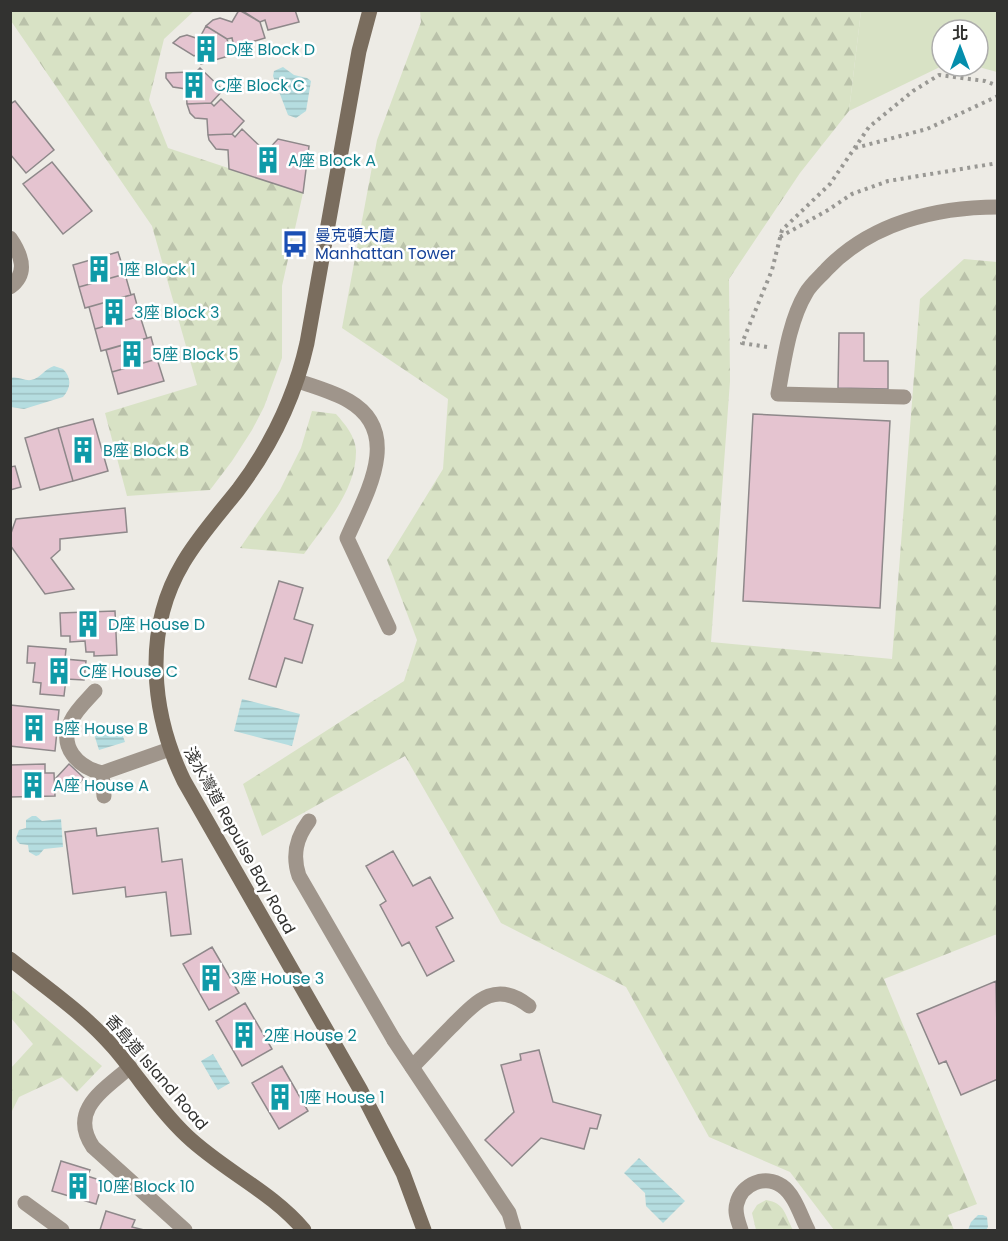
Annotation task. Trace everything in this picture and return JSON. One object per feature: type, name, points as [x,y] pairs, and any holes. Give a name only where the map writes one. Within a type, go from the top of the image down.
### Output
[{"type":"main road","name":"淺水灣道 Repulse Bay Road","points":[[370,10],[359,51],[307,344],[298,381],[270,442],[238,489],[190,550],[173,581],[157,640],[156,674],[160,711],[170,749],[184,781],[365,1098],[403,1173],[424,1230]]},
{"type":"main road","name":"香島道 Island Road","points":[[10,959],[96,1029],[187,1137],[268,1196],[304,1230]]},
{"type":"street","points":[[904,397],[778,394],[786,350],[806,293],[834,262],[863,239],[898,222],[940,212],[998,207]]},
{"type":"street","points":[[10,238],[19,250],[22,268],[10,287]]},
{"type":"street","points":[[298,381],[351,402],[361,410],[375,430],[378,444],[376,471],[347,538],[389,628]]},
{"type":"street","points":[[95,691],[72,718],[67,736],[73,756],[81,765],[102,773],[170,749]]},
{"type":"street","points":[[102,773],[104,796]]},
{"type":"street","points":[[309,821],[302,830],[296,848],[296,865],[299,876],[394,1040],[509,1213],[514,1230]]},
{"type":"street","points":[[412,1067],[480,999],[499,994],[510,995],[521,999],[529,1006]]},
{"type":"street","points":[[130,1067],[87,1108],[84,1119],[88,1139],[93,1147],[185,1230]]},
{"type":"street","points":[[741,1230],[736,1214],[736,1204],[740,1195],[754,1182],[764,1181],[783,1186],[790,1193],[808,1230]]},
{"type":"street","points":[[25,1203],[62,1230]]},
{"type":"path","points":[[786,350],[742,343],[772,270],[782,230],[830,184],[869,127],[913,91],[939,75],[985,81],[998,86]]},
{"type":"path","points":[[855,148],[927,129],[998,96]]},
{"type":"path","points":[[780,237],[852,194],[888,180],[998,163]]},
{"type":"green space","points":[[11,11],[194,11],[164,39],[149,100],[168,148],[303,193],[282,286],[282,358],[264,407],[252,430],[210,490],[127,496],[105,413],[197,385],[152,226],[11,21]]},
{"type":"green space","points":[[420,11],[861,11],[849,111],[800,173],[729,279],[730,381],[711,642],[892,659],[920,299],[964,259],[997,262],[997,934],[884,979],[977,1204],[948,1215],[954,1230],[834,1230],[790,1172],[709,1137],[626,987],[501,923],[405,756],[262,836],[243,784],[404,681],[417,640],[387,560],[443,469],[448,399],[342,328],[377,140],[421,22]]},
{"type":"green space","points":[[861,11],[997,11],[997,72],[990,70],[990,18],[930,18],[930,72],[849,111]]},
{"type":"green space","points":[[312,411],[336,414],[352,435],[356,450],[355,465],[346,493],[304,554],[240,548],[280,490],[301,448]]},
{"type":"green space","points":[[11,989],[102,1066],[77,1092],[62,1077],[19,1097],[11,1113],[11,1068],[33,1044],[11,1018]]},
{"type":"green space","points":[[766,1200],[781,1207],[793,1230],[756,1230],[752,1213],[757,1205]]},
{"type":"water","points":[[283,67],[294,75],[311,81],[306,111],[296,118],[288,115],[273,76],[274,71]]},
{"type":"water","points":[[54,366],[63,369],[69,379],[68,390],[63,397],[24,409],[11,407],[11,378],[31,380]]},
{"type":"water","points":[[242,699],[300,714],[292,746],[234,731]]},
{"type":"water","points":[[119,725],[125,742],[99,750],[94,734]]},
{"type":"water","points":[[32,816],[42,821],[61,819],[63,847],[44,849],[36,856],[29,852],[28,845],[17,841],[19,830],[26,828],[26,820]]},
{"type":"water","points":[[213,1054],[230,1083],[218,1090],[201,1061]]},
{"type":"water","points":[[639,1158],[685,1201],[663,1223],[646,1206],[645,1193],[624,1173]]},
{"type":"water","points":[[978,1215],[987,1217],[986,1230],[968,1230],[971,1222]]},
{"type":"building","points":[[239,10],[260,22],[265,38],[234,47],[232,38],[227,39],[206,26],[220,18],[232,22]]},
{"type":"building","points":[[241,10],[295,10],[299,22],[268,30],[265,20],[260,22]]},
{"type":"building","name":"D座 Block D","points":[[206,26],[227,39],[232,55],[201,64],[198,54],[194,56],[173,43],[187,35],[199,39]]},
{"type":"building","name":"C座 Block C","points":[[200,68],[223,90],[211,103],[187,104],[186,89],[173,87],[166,78],[166,73],[190,72],[193,75]]},
{"type":"building","points":[[221,99],[244,121],[232,134],[208,135],[207,119],[195,118],[190,113],[187,104],[211,103],[214,106]]},
{"type":"building","points":[[15,101],[54,150],[26,173],[10,154],[10,104]]},
{"type":"building","name":"A座 Block A","points":[[242,129],[266,152],[278,139],[309,146],[303,193],[229,169],[228,150],[216,149],[208,135],[232,134],[235,137]]},
{"type":"building","points":[[52,162],[92,211],[63,234],[23,184]]},
{"type":"building","name":"1座 Block 1","points":[[118,252],[125,274],[79,287],[73,265]]},
{"type":"building","points":[[125,274],[131,295],[85,308],[79,287]]},
{"type":"building","name":"3座 Block 3","points":[[134,294],[140,316],[95,329],[89,307]]},
{"type":"building","points":[[140,316],[147,338],[101,351],[95,329]]},
{"type":"building","points":[[839,333],[864,333],[864,361],[888,361],[888,389],[838,388]]},
{"type":"building","name":"5座 Block 5","points":[[151,337],[157,359],[112,372],[106,350]]},
{"type":"building","points":[[157,359],[164,381],[118,394],[112,372]]},
{"type":"building","points":[[753,414],[890,421],[880,608],[743,601]]},
{"type":"building","name":"B座 Block B","points":[[93,419],[108,471],[73,481],[58,428]]},
{"type":"building","points":[[58,428],[73,481],[40,490],[25,438]]},
{"type":"building","points":[[15,466],[21,487],[10,490],[10,467]]},
{"type":"building","points":[[125,508],[127,532],[60,539],[60,550],[51,558],[74,589],[45,594],[10,545],[10,536],[16,519]]},
{"type":"building","points":[[279,581],[303,588],[294,619],[313,625],[302,663],[285,658],[276,687],[249,679]]},
{"type":"building","name":"D座 House D","points":[[115,611],[117,655],[94,656],[94,652],[86,652],[85,641],[70,642],[70,636],[61,636],[60,613]]},
{"type":"building","name":"C座 House C","points":[[28,646],[66,649],[65,659],[86,661],[84,680],[66,679],[64,696],[40,694],[41,683],[33,682],[35,663],[27,663]]},
{"type":"building","name":"B座 House B","points":[[10,705],[59,710],[55,751],[10,746]]},
{"type":"building","name":"A座 House A","points":[[45,764],[45,773],[54,773],[55,796],[10,797],[10,765]]},
{"type":"building","points":[[69,764],[84,778],[71,792],[56,778]]},
{"type":"building","points":[[96,828],[97,836],[158,828],[162,862],[182,859],[191,934],[171,936],[166,892],[126,897],[125,887],[73,894],[65,832]]},
{"type":"building","points":[[393,851],[413,886],[430,877],[453,918],[436,927],[454,961],[427,976],[409,942],[402,946],[380,905],[386,901],[366,866]]},
{"type":"building","name":"3座 House 3","points":[[212,947],[239,993],[209,1010],[183,964]]},
{"type":"building","points":[[996,981],[998,1079],[961,1095],[946,1061],[939,1064],[917,1014]]},
{"type":"building","name":"2座 House 2","points":[[245,1003],[272,1049],[242,1066],[216,1021]]},
{"type":"building","points":[[539,1050],[553,1102],[601,1115],[597,1129],[590,1128],[584,1149],[541,1138],[512,1166],[485,1140],[514,1112],[501,1065],[521,1060],[520,1054]]},
{"type":"building","name":"1座 House 1","points":[[282,1066],[308,1111],[279,1129],[252,1083]]},
{"type":"building","name":"10座 Block 10","points":[[61,1161],[90,1170],[87,1176],[103,1181],[96,1204],[52,1191]]},
{"type":"building","points":[[106,1211],[135,1220],[132,1227],[144,1230],[100,1230]]},
{"type":"place","name":"D座 Block D","points":[[206,49]]},
{"type":"place","name":"C座 Block C","points":[[194,85]]},
{"type":"place","name":"A座 Block A","points":[[268,160]]},
{"type":"place","name":"曼克頓大廈 Manhattan Tower","points":[[295,244]]},
{"type":"place","name":"1座 Block 1","points":[[99,269]]},
{"type":"place","name":"3座 Block 3","points":[[114,312]]},
{"type":"place","name":"5座 Block 5","points":[[132,354]]},
{"type":"place","name":"B座 Block B","points":[[83,450]]},
{"type":"place","name":"D座 House D","points":[[88,624]]},
{"type":"place","name":"C座 House C","points":[[59,671]]},
{"type":"place","name":"B座 House B","points":[[34,728]]},
{"type":"place","name":"A座 House A","points":[[33,785]]},
{"type":"place","name":"3座 House 3","points":[[211,978]]},
{"type":"place","name":"2座 House 2","points":[[244,1035]]},
{"type":"place","name":"1座 House 1","points":[[280,1097]]},
{"type":"place","name":"10座 Block 10","points":[[78,1186]]}]
